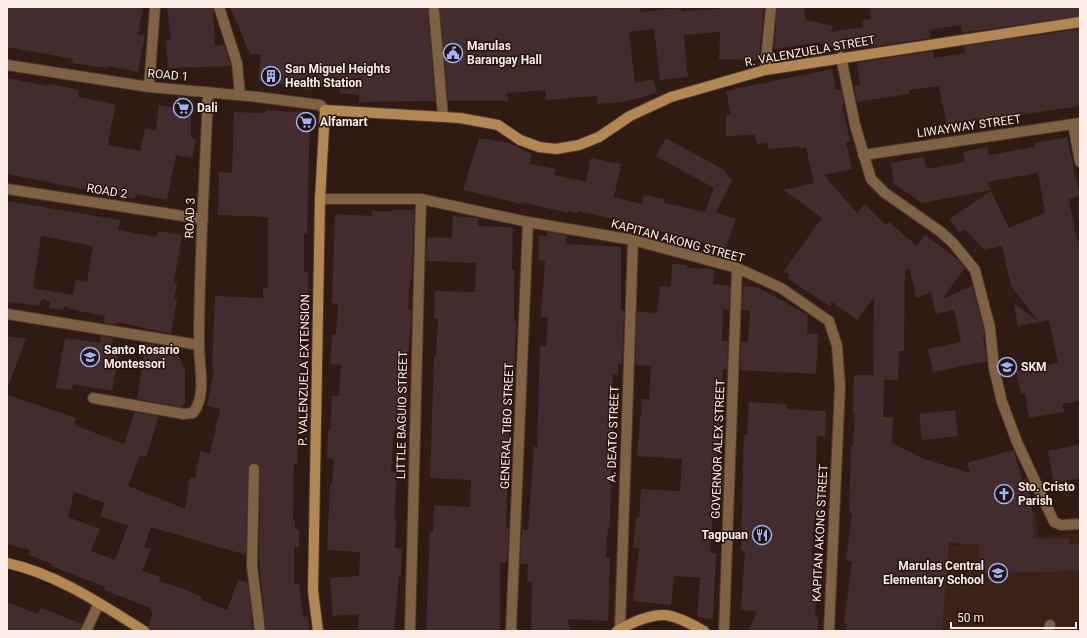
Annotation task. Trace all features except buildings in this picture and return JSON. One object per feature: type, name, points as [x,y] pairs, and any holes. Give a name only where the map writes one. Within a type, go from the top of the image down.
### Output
[{"type":"street","points":[[149,87],[155,7]]},
{"type":"street","points":[[219,7],[237,63],[240,95]]},
{"type":"street","points":[[765,70],[771,7]]},
{"type":"street","points":[[434,11],[443,117]]},
{"type":"street","name":"R. VALENZUELA STREET","points":[[325,110],[460,118],[498,125],[520,140],[539,147],[556,149],[579,145],[599,137],[630,116],[671,97],[765,70],[841,57],[1080,22]]},
{"type":"street","points":[[841,57],[863,155],[870,179],[885,193],[949,239],[975,270],[990,328],[994,368],[1002,402],[1017,442],[1054,522],[1061,525],[1080,524]]},
{"type":"street","name":"ROAD 1","points":[[7,65],[149,87],[240,95],[320,105],[325,110]]},
{"type":"street","name":"ROAD 3","points":[[93,398],[184,414],[194,413],[199,406],[201,397],[199,345],[208,92]]},
{"type":"street","name":"P. VALENZUELA EXTENSION","points":[[318,631],[313,591],[320,199],[325,110]]},
{"type":"street","points":[[1076,124],[1080,162]]},
{"type":"street","name":"LIWAYWAY STREET","points":[[863,155],[1076,124]]},
{"type":"street","name":"ROAD 2","points":[[7,189],[203,219]]},
{"type":"street","name":"KAPITAN AKONG STREET","points":[[320,199],[421,199],[528,222],[633,240],[737,268],[781,288],[829,321],[837,346],[840,386],[829,631]]},
{"type":"street","name":"LITTLE BAGUIO STREET","points":[[410,631],[421,199]]},
{"type":"street","name":"GENERAL TIBO STREET","points":[[511,631],[528,222]]},
{"type":"street","name":"A. DEATO STREET","points":[[618,630],[633,240]]},
{"type":"street","name":"GOVERNOR ALEX STREET","points":[[724,631],[737,268]]},
{"type":"street","points":[[7,314],[199,345]]},
{"type":"street","points":[[254,469],[252,566],[260,631]]},
{"type":"street","points":[[7,563],[23,567],[60,582],[99,603],[144,631]]},
{"type":"street","points":[[86,631],[99,603]]},
{"type":"street","points":[[618,630],[634,622],[661,615],[685,621],[704,631]]},
{"type":"shaded area","name":"Marulas Central Elementary School","points":[[1035,512],[1039,537],[1080,533],[1080,631],[909,631],[917,546],[959,546],[960,515]]},
{"type":"place","name":"Marulas Barangay Hall","points":[[453,53]]},
{"type":"place","name":"San Miguel Heights Health Station","points":[[271,76]]},
{"type":"place","name":"Dali","points":[[183,108]]},
{"type":"place","name":"Alfamart","points":[[306,122]]},
{"type":"place","name":"Santo Rosario Montessori","points":[[90,357]]},
{"type":"place","name":"SKM","points":[[1007,367]]},
{"type":"place","name":"Sto. Cristo Parish","points":[[1004,494]]},
{"type":"place","name":"Tagpuan","points":[[762,535]]},
{"type":"place","name":"Marulas Central Elementary School","points":[[998,573]]}]
